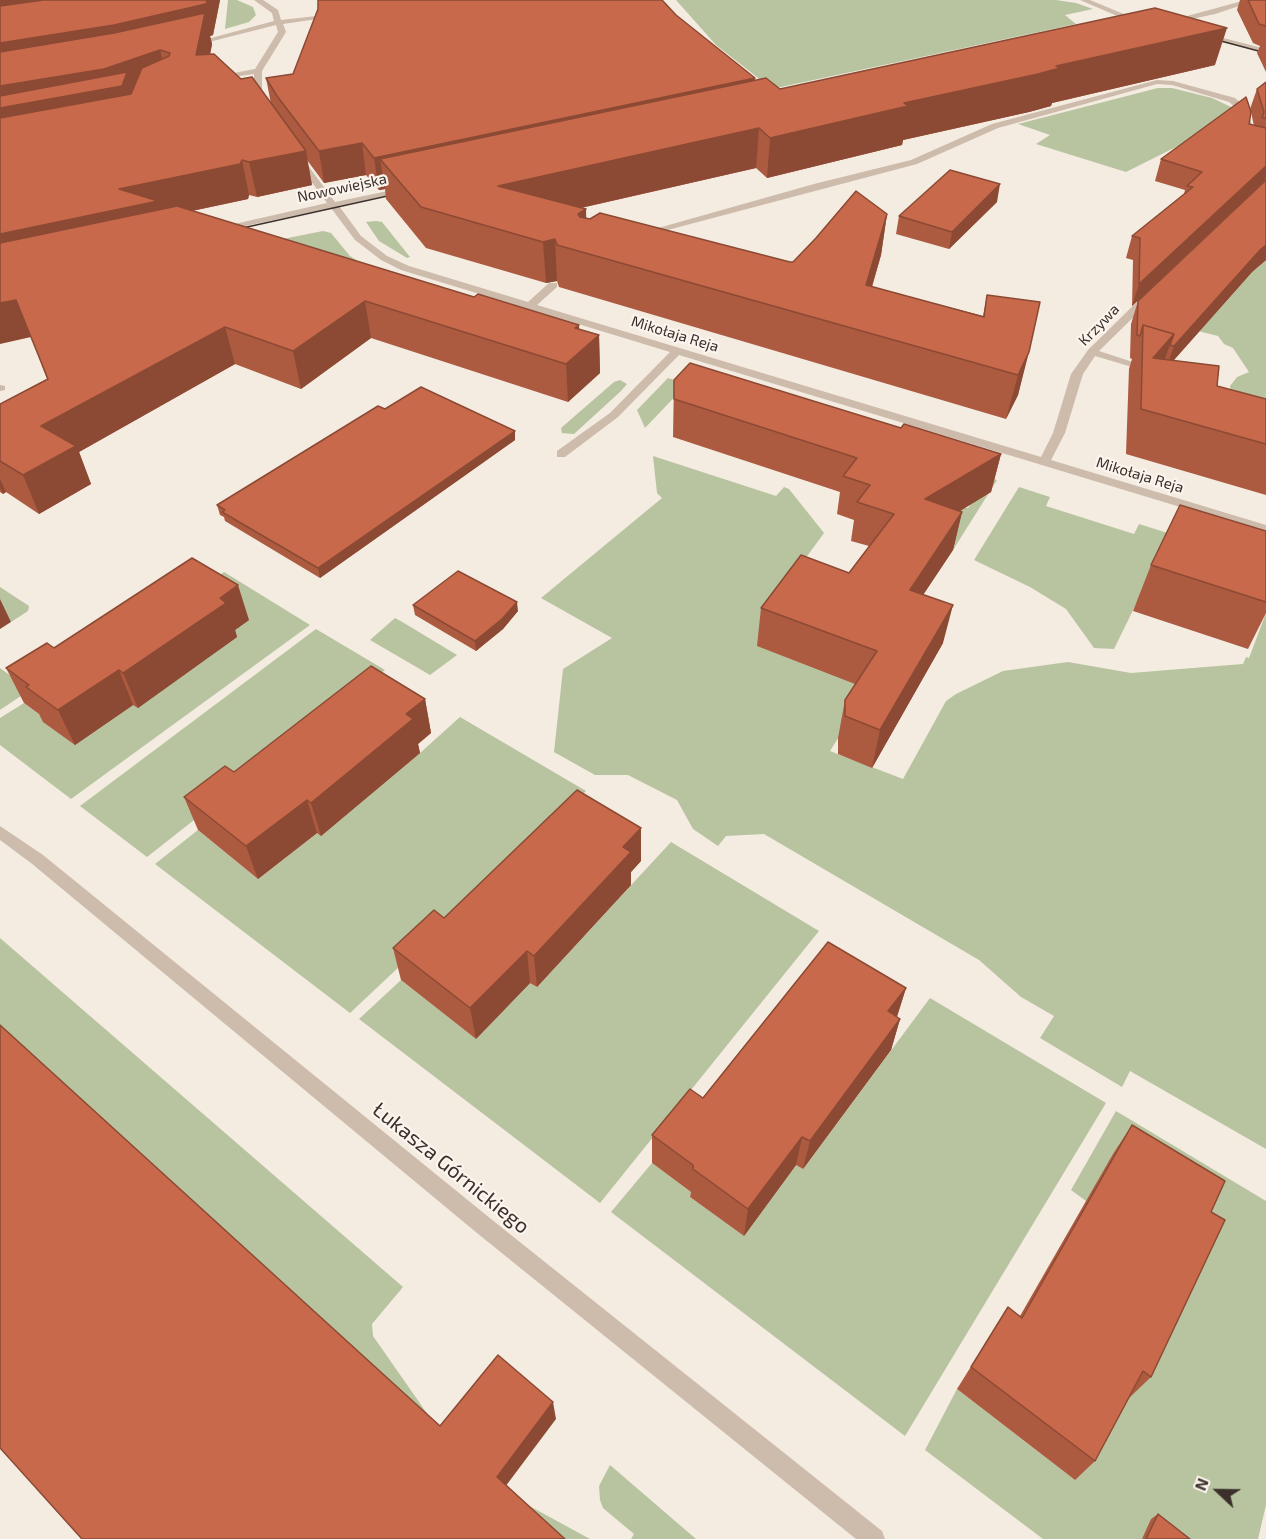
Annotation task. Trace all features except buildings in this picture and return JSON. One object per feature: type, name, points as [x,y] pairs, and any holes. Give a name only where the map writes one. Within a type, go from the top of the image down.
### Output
[{"type":"street","points":[[258,0],[275,12],[282,32],[258,71],[258,95],[267,113]]},
{"type":"street","points":[[1084,0],[1148,27],[1137,29]]},
{"type":"street","points":[[1179,30],[1160,26],[1253,0]]},
{"type":"street","points":[[188,45],[280,22],[343,15]]},
{"type":"street","points":[[1198,33],[1266,51]]},
{"type":"street","points":[[213,78],[258,71]]},
{"type":"street","points":[[629,238],[817,186],[914,162],[987,128],[1157,82],[1173,83],[1232,100],[1244,110],[1250,133],[1247,142],[1266,146]]},
{"type":"street","name":"Mikołaja Reja","points":[[290,147],[358,238],[384,258],[413,271],[1266,529]]},
{"type":"street","name":"Nowowiejska","points":[[205,233],[414,187]]},
{"type":"street","points":[[529,306],[553,285]]},
{"type":"street","name":"Krzywa","points":[[1044,462],[1059,434],[1077,374],[1092,352],[1158,288]]},
{"type":"street","points":[[561,454],[614,415],[677,351]]},
{"type":"street","points":[[1092,352],[1157,372]]},
{"type":"street","name":"Łukasza Górnickiego","points":[[0,832],[37,859],[484,1226],[874,1539]]},
{"type":"green space","points":[[228,0],[237,0],[253,7],[256,15],[249,22],[225,29]]},
{"type":"green space","points":[[676,0],[1056,0],[1076,3],[1093,9],[1065,15],[1076,24],[776,88],[762,81],[716,45]]},
{"type":"green space","points":[[1158,88],[1172,88],[1212,98],[1231,107],[1234,113],[1186,142],[1126,172],[1036,144],[1050,135],[1018,124]]},
{"type":"green space","points":[[366,222],[382,222],[410,257],[407,258],[379,241]]},
{"type":"green space","points":[[323,231],[331,233],[350,256],[364,265],[268,242]]},
{"type":"green space","points":[[1266,260],[1266,413],[1231,391],[1230,386],[1237,377],[1249,372],[1233,348],[1224,344],[1218,336],[1198,331],[1246,277]]},
{"type":"green space","points":[[668,378],[687,384],[645,428],[637,410]]},
{"type":"green space","points":[[620,380],[627,384],[574,434],[562,433],[561,428],[614,382]]},
{"type":"green space","points":[[653,456],[776,496],[784,487],[789,489],[824,533],[783,589],[869,689],[830,751],[903,779],[946,701],[1003,671],[1068,662],[1131,673],[1243,664],[1246,657],[1249,658],[1266,613],[1266,1149],[1130,1071],[1122,1087],[1040,1038],[1054,1016],[1021,997],[979,960],[764,834],[726,836],[718,846],[693,829],[677,800],[628,775],[595,775],[554,752],[563,669],[612,638],[541,598],[662,498],[657,493]]},
{"type":"green space","points":[[935,461],[997,480],[953,550],[935,544],[960,507],[968,508],[973,501]]},
{"type":"green space","points":[[1019,487],[1050,497],[1046,506],[1134,534],[1139,524],[1174,535],[1162,551],[1114,649],[1094,648],[1066,609],[1030,587],[974,560]]},
{"type":"green space","points":[[224,572],[310,625],[71,799],[0,745],[0,718],[24,703],[46,719],[44,722],[75,744],[162,613]]},
{"type":"green space","points":[[0,587],[29,606],[28,611],[11,622],[0,614]]},
{"type":"green space","points":[[395,618],[457,655],[430,675],[370,640]]},
{"type":"green space","points":[[316,629],[385,670],[147,857],[80,806]]},
{"type":"green space","points":[[0,668],[30,690],[0,710]]},
{"type":"green space","points":[[460,717],[586,791],[350,1013],[155,864],[198,830],[258,879],[420,753]]},
{"type":"green space","points":[[671,842],[819,931],[600,1203],[359,1019],[401,980],[476,1039],[529,982],[537,987]]},
{"type":"green space","points":[[0,938],[403,1287],[372,1324],[373,1336],[447,1442],[0,1033]]},
{"type":"green space","points":[[930,998],[1106,1103],[905,1436],[611,1212],[652,1163],[691,1192],[690,1197],[743,1235],[793,1163],[803,1169]]},
{"type":"green space","points":[[1116,1111],[1266,1201],[1266,1505],[1258,1539],[1043,1539],[925,1450],[957,1389],[1075,1480],[1086,1201],[1071,1190]]},
{"type":"green space","points":[[610,1465],[696,1539],[631,1539],[634,1534],[603,1508],[600,1500],[599,1486]]},
{"type":"green space","points":[[502,1491],[590,1539],[554,1539]]},
{"type":"tram line","points":[[1206,37],[1266,53]]},
{"type":"tram line","points":[[229,231],[401,193]]}]
